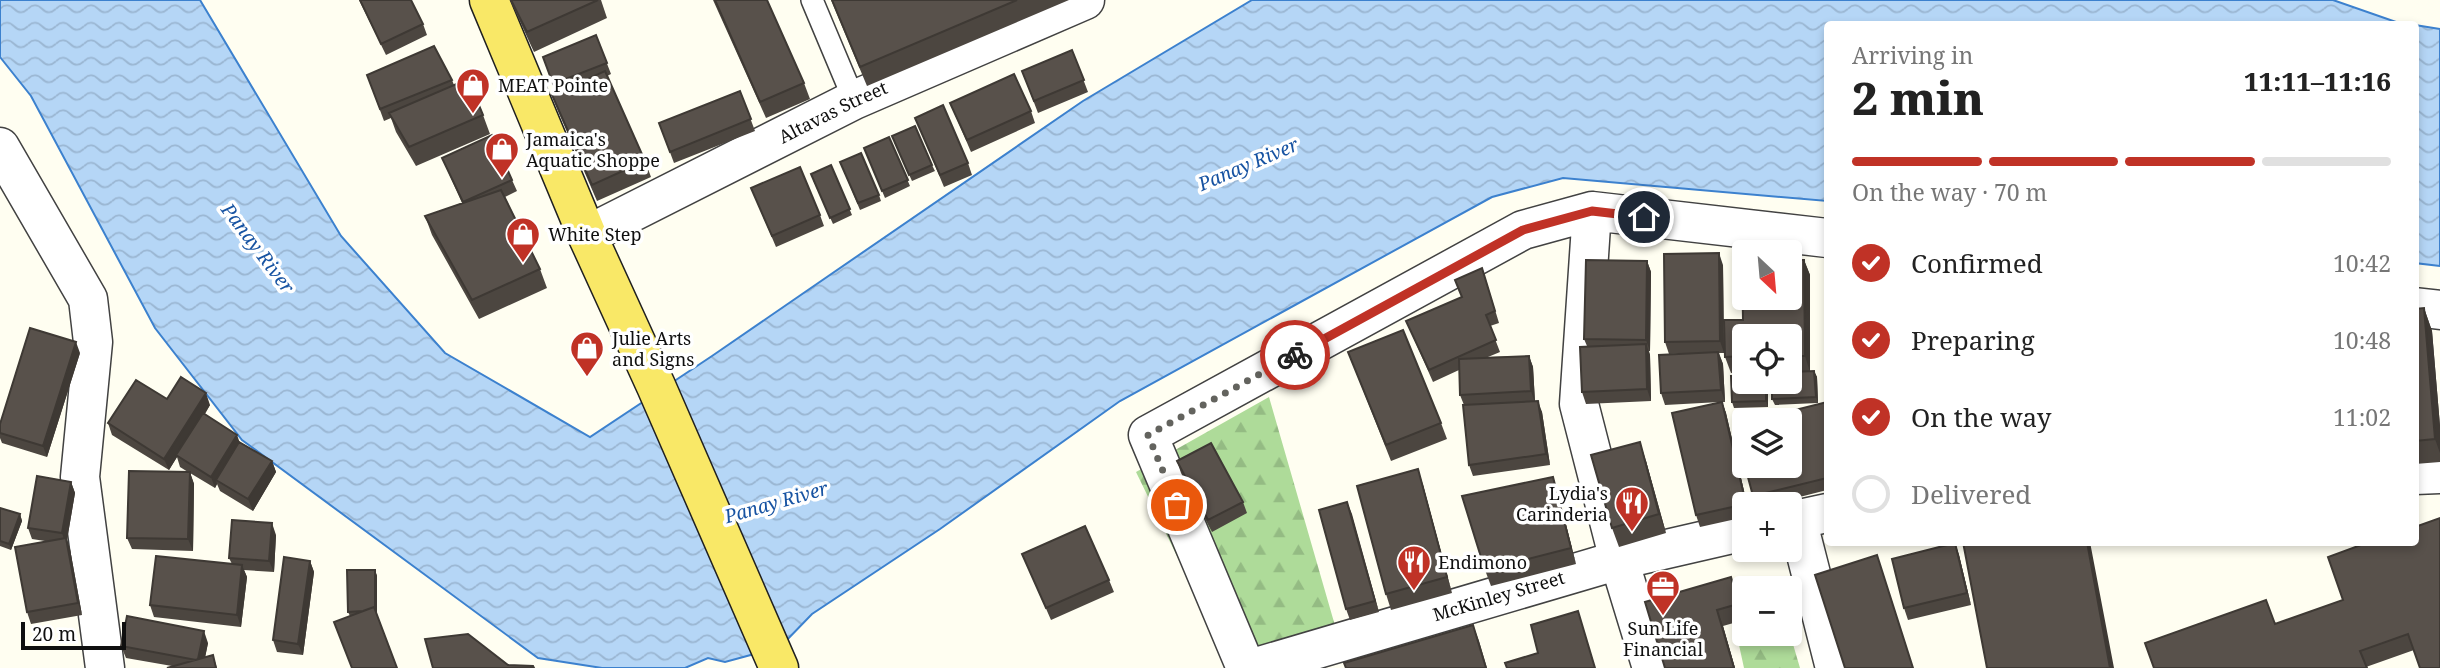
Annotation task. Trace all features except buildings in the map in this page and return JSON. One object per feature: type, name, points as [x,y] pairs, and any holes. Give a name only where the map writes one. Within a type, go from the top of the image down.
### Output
[{"type":"main road","points":[[489,0],[587,235],[776,662]]},
{"type":"street","name":"Altavas Street","points":[[587,235],[854,100],[1085,0]]},
{"type":"street","points":[[0,147],[88,299],[93,342],[80,477],[105,668]]},
{"type":"street","points":[[1245,668],[1148,435],[1523,230],[1592,211],[1824,238]]},
{"type":"street","points":[[1592,211],[1580,404],[1619,560],[1652,668]]},
{"type":"street","points":[[2419,307],[2440,310]]},
{"type":"street","points":[[2419,475],[2440,474]]},
{"type":"street","points":[[1805,518],[1835,668]]},
{"type":"street","name":"McKinley Street","points":[[1253,668],[1619,560],[1732,534]]},
{"type":"lane","points":[[812,0],[854,100]]},
{"type":"green space","points":[[1269,397],[1336,629],[1230,665],[1136,472]]},
{"type":"green space","points":[[1739,646],[1794,646],[1800,668],[1744,668]]},
{"type":"water","name":"Panay River","points":[[0,0],[200,0],[341,236],[445,353],[590,437],[1083,101],[1252,0],[2333,0],[2393,21],[1824,21],[1824,201],[1563,178],[1492,197],[1120,401],[940,529],[812,614],[780,647],[725,662],[708,658],[685,668],[602,668],[538,658],[242,440],[155,328],[31,96],[0,57]]},
{"type":"water","points":[[2419,26],[2440,29],[2440,266],[2419,263]]},
{"type":"way so far","points":[[1177,505],[1148,435],[1295,355]]},
{"type":"place","name":"MEAT Pointe","points":[[473,115]]},
{"type":"place","name":"Jamaica's Aquatic Shoppe","points":[[502,179]]},
{"type":"place","name":"White Step","points":[[523,264]]},
{"type":"place","name":"Julie Arts and Signs","points":[[587,378]]},
{"type":"place","name":"Lydia's Carinderia","points":[[1632,533]]},
{"type":"place","name":"Endimono","points":[[1414,592]]},
{"type":"place","name":"Sun Life Financial","points":[[1663,617]]},
{"type":"route","points":[[1295,355],[1523,230],[1592,211],[1644,217]]}]
